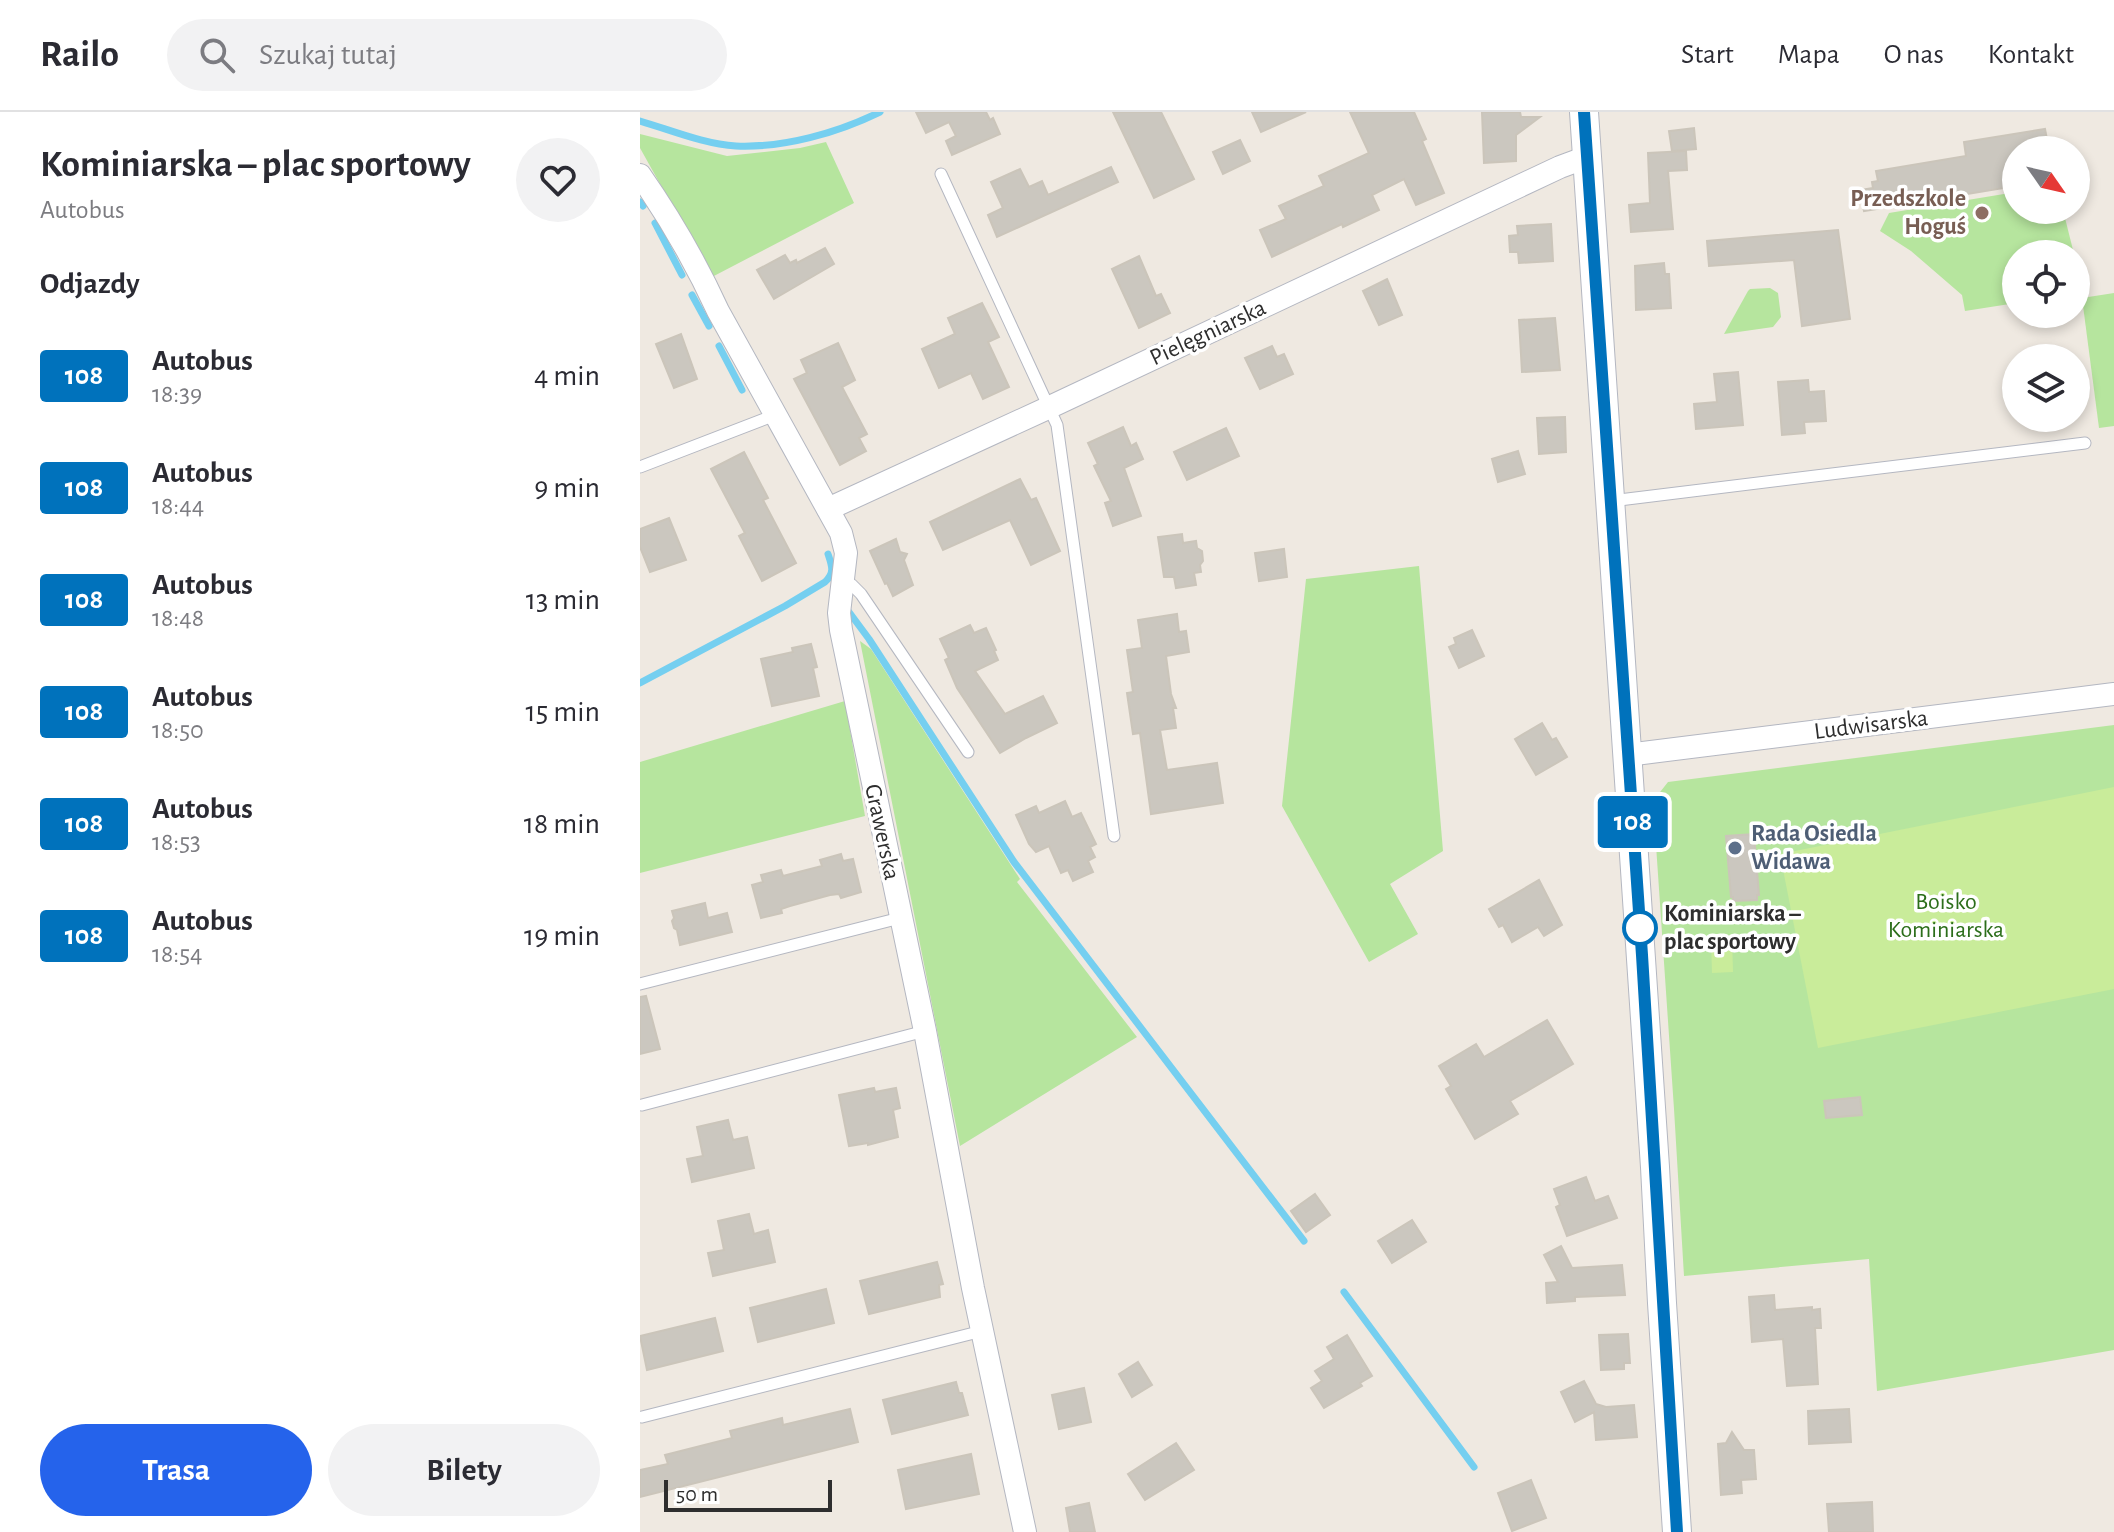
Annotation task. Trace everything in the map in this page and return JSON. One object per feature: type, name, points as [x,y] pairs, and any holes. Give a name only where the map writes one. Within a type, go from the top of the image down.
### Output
[{"type":"street","points":[[1584,112],[1677,1532]]},
{"type":"street","name":"Pielęgniarska","points":[[828,509],[1587,157]]},
{"type":"street","name":"Grawerska","points":[[640,175],[663,208],[703,279],[844,543],[846,562],[839,613],[841,630],[1025,1532]]},
{"type":"street","name":"Ludwisarska","points":[[1627,755],[2114,694]]},
{"type":"lane","points":[[941,174],[1057,425],[1114,836]]},
{"type":"lane","points":[[640,467],[775,415]]},
{"type":"lane","points":[[1610,501],[2085,443]]},
{"type":"lane","points":[[844,580],[861,594],[968,752]]},
{"type":"lane","points":[[640,984],[900,918]]},
{"type":"lane","points":[[642,1105],[925,1031]]},
{"type":"lane","points":[[642,1417],[982,1331]]},
{"type":"green space","points":[[640,134],[727,156],[826,142],[854,203],[712,277],[640,148]]},
{"type":"green space","points":[[2002,194],[2002,224],[2066,224],[2070,240],[2002,240],[2002,305],[1965,311],[1962,295],[1911,251],[1880,231],[1889,213]]},
{"type":"green space","points":[[1770,288],[1778,293],[1781,317],[1773,327],[1724,334],[1750,289]]},
{"type":"green space","points":[[2114,293],[2114,426],[2099,428],[2086,328],[2090,328],[2090,297]]},
{"type":"green space","points":[[1419,566],[1443,851],[1390,884],[1418,934],[1369,962],[1282,806],[1306,579]]},
{"type":"green space","points":[[860,641],[871,649],[1020,879],[1017,882],[1137,1037],[960,1146]]},
{"type":"green space","points":[[845,701],[865,816],[640,873],[640,762]]},
{"type":"green space","name":"Boisko Kominiarska","points":[[2114,725],[2114,1350],[1877,1391],[1869,1259],[1684,1276],[1653,801],[1668,782]]},
{"type":"green space","name":"Boisko Kominiarska","points":[[2114,787],[2114,989],[1818,1048],[1780,854]]},
{"type":"green space","points":[[1711,939],[1732,939],[1733,972],[1712,973]]},
{"type":"building","points":[[916,112],[986,112],[990,120],[993,118],[1000,134],[952,155],[946,141],[956,136],[949,122],[926,133]]},
{"type":"building","points":[[1113,112],[1161,112],[1194,179],[1154,198]]},
{"type":"building","points":[[1252,112],[1306,112],[1261,132]]},
{"type":"building","points":[[1350,112],[1414,112],[1426,139],[1422,141],[1444,193],[1416,205],[1404,179],[1372,195],[1379,210],[1272,257],[1260,230],[1286,219],[1279,206],[1324,186],[1319,176],[1369,153]]},
{"type":"building","points":[[1482,112],[1520,112],[1521,117],[1540,117],[1516,135],[1516,161],[1484,163]]},
{"type":"building","points":[[1694,128],[1696,149],[1672,151],[1669,131]]},
{"type":"building","points":[[2045,129],[2046,136],[2002,136],[2002,188],[1864,211],[1860,190],[1873,188],[1872,182],[1878,181],[1876,171],[1966,156],[1964,142]]},
{"type":"building","points":[[1240,140],[1250,161],[1223,174],[1213,152]]},
{"type":"building","points":[[1686,151],[1687,170],[1668,171],[1673,229],[1631,232],[1629,205],[1650,203],[1648,153]]},
{"type":"building","points":[[1111,167],[1118,182],[997,237],[988,215],[1003,208],[991,182],[1020,169],[1029,187],[1042,181],[1048,195]]},
{"type":"building","points":[[1551,224],[1553,261],[1519,263],[1518,252],[1510,252],[1509,236],[1518,235],[1517,226]]},
{"type":"building","points":[[1838,230],[1850,319],[1802,326],[1794,260],[1709,266],[1707,241]]},
{"type":"building","points":[[825,248],[834,264],[774,299],[757,270],[785,255],[790,263],[796,260],[797,263]]},
{"type":"building","points":[[1139,256],[1156,296],[1161,294],[1170,313],[1139,328],[1112,269]]},
{"type":"building","points":[[1664,263],[1665,274],[1669,274],[1671,308],[1636,310],[1635,266]]},
{"type":"building","points":[[1387,279],[1402,315],[1379,325],[1363,291]]},
{"type":"building","points":[[982,303],[999,337],[988,342],[1009,387],[983,399],[971,373],[939,388],[922,349],[955,334],[948,318]]},
{"type":"building","points":[[1555,318],[1560,370],[1522,372],[1519,320]]},
{"type":"building","points":[[681,334],[697,379],[674,388],[656,344]]},
{"type":"building","points":[[838,343],[855,380],[842,387],[867,434],[859,438],[866,451],[840,465],[794,379],[807,373],[801,360]]},
{"type":"building","points":[[1272,346],[1277,357],[1284,354],[1293,374],[1260,389],[1245,358]]},
{"type":"building","points":[[1738,372],[1743,425],[1696,429],[1694,404],[1717,402],[1714,374]]},
{"type":"building","points":[[1808,380],[1809,392],[1824,391],[1826,421],[1804,422],[1805,433],[1782,435],[1778,382]]},
{"type":"building","points":[[1565,417],[1566,452],[1539,454],[1537,418]]},
{"type":"building","points":[[1123,427],[1131,446],[1136,443],[1143,459],[1124,468],[1141,516],[1113,526],[1105,503],[1111,501],[1094,466],[1098,464],[1088,443]]},
{"type":"building","points":[[1226,428],[1239,456],[1187,480],[1174,452]]},
{"type":"building","points":[[1518,451],[1525,474],[1498,482],[1492,459]]},
{"type":"building","points":[[744,452],[768,498],[763,500],[796,563],[762,581],[739,536],[745,533],[711,469]]},
{"type":"building","points":[[1020,479],[1031,500],[1036,498],[1060,551],[1031,565],[1010,520],[943,550],[930,522]]},
{"type":"building","points":[[669,518],[686,560],[650,572],[640,547],[640,529]]},
{"type":"building","points":[[1182,534],[1183,543],[1196,541],[1203,561],[1201,572],[1194,573],[1196,585],[1176,588],[1174,577],[1164,577],[1158,537]]},
{"type":"building","points":[[896,539],[900,552],[907,554],[904,560],[913,585],[893,596],[870,551]]},
{"type":"building","points":[[1284,549],[1287,577],[1259,581],[1255,553]]},
{"type":"building","points":[[1177,614],[1179,632],[1186,631],[1189,652],[1166,656],[1176,708],[1173,708],[1176,728],[1160,730],[1167,770],[1217,763],[1223,803],[1151,814],[1140,733],[1133,734],[1127,693],[1133,692],[1127,650],[1142,648],[1138,620]]},
{"type":"building","points":[[970,625],[974,633],[986,628],[996,650],[998,660],[975,671],[1005,714],[1043,696],[1057,723],[1000,753],[957,688],[940,639]]},
{"type":"building","points":[[1472,630],[1484,656],[1459,668],[1449,647],[1456,644],[1454,638]]},
{"type":"building","points":[[811,644],[817,667],[813,668],[819,696],[772,706],[761,659],[793,652],[792,648]]},
{"type":"building","points":[[1542,723],[1567,757],[1536,775],[1515,739]]},
{"type":"building","points":[[1065,801],[1072,817],[1081,813],[1096,844],[1090,847],[1095,857],[1088,861],[1093,872],[1073,881],[1068,870],[1061,873],[1049,846],[1036,852],[1029,844],[1016,815],[1036,806],[1039,813]]},
{"type":"building","points":[[1754,834],[1759,895],[1757,900],[1733,901],[1726,836]]},
{"type":"building","points":[[841,854],[843,861],[853,859],[861,892],[841,898],[839,894],[830,895],[761,918],[752,885],[763,882],[761,875],[781,870],[783,876],[822,866],[820,860]]},
{"type":"building","points":[[1539,880],[1562,925],[1544,936],[1538,927],[1512,942],[1489,909]]},
{"type":"building","points":[[705,903],[708,918],[727,913],[732,932],[680,945],[672,911]]},
{"type":"building","points":[[646,996],[660,1049],[640,1054],[640,997]]},
{"type":"building","points":[[1547,1020],[1573,1064],[1510,1101],[1518,1114],[1475,1139],[1446,1089],[1451,1086],[1439,1066],[1476,1044],[1484,1057]]},
{"type":"building","points":[[874,1088],[875,1092],[896,1088],[900,1108],[893,1110],[898,1137],[868,1145],[849,1146],[839,1095]]},
{"type":"building","points":[[1860,1097],[1862,1115],[1826,1118],[1824,1101]]},
{"type":"building","points":[[728,1120],[733,1140],[747,1137],[754,1168],[692,1182],[687,1159],[703,1156],[697,1127]]},
{"type":"building","points":[[1586,1177],[1595,1201],[1608,1196],[1617,1218],[1567,1236],[1556,1207],[1560,1205],[1554,1189]]},
{"type":"building","points":[[1315,1194],[1330,1215],[1306,1232],[1291,1211]]},
{"type":"building","points":[[749,1214],[754,1234],[768,1230],[775,1262],[713,1276],[708,1253],[724,1250],[718,1221]]},
{"type":"building","points":[[1412,1220],[1426,1242],[1392,1263],[1378,1241]]},
{"type":"building","points":[[1561,1246],[1572,1268],[1622,1265],[1625,1295],[1575,1297],[1575,1301],[1547,1303],[1546,1283],[1558,1282],[1544,1255]]},
{"type":"building","points":[[937,1262],[943,1284],[939,1285],[940,1297],[869,1314],[860,1281]]},
{"type":"building","points":[[826,1289],[834,1323],[758,1342],[750,1308]]},
{"type":"building","points":[[1774,1295],[1775,1310],[1820,1309],[1821,1328],[1815,1328],[1818,1384],[1787,1386],[1783,1339],[1752,1342],[1749,1297]]},
{"type":"building","points":[[715,1318],[723,1351],[647,1370],[640,1336]]},
{"type":"building","points":[[1628,1334],[1630,1363],[1624,1363],[1624,1369],[1601,1370],[1599,1335]]},
{"type":"building","points":[[1347,1335],[1372,1376],[1360,1383],[1362,1386],[1324,1408],[1311,1388],[1322,1381],[1315,1371],[1334,1359],[1327,1347]]},
{"type":"building","points":[[1138,1362],[1152,1385],[1132,1397],[1119,1374]]},
{"type":"building","points":[[1584,1381],[1596,1404],[1606,1407],[1634,1405],[1637,1437],[1596,1440],[1594,1412],[1575,1422],[1561,1392]]},
{"type":"building","points":[[956,1382],[968,1415],[892,1434],[883,1400]]},
{"type":"building","points":[[1084,1388],[1091,1422],[1059,1429],[1052,1395]]},
{"type":"building","points":[[850,1409],[858,1442],[640,1497],[640,1470],[668,1464],[665,1455],[732,1438],[730,1431],[782,1418],[783,1425]]},
{"type":"building","points":[[1849,1409],[1851,1442],[1809,1444],[1808,1411]]},
{"type":"building","points":[[1732,1432],[1744,1450],[1754,1450],[1756,1479],[1741,1480],[1742,1493],[1721,1495],[1718,1444],[1726,1443]]},
{"type":"building","points":[[1176,1443],[1194,1470],[1145,1500],[1128,1474]]},
{"type":"building","points":[[971,1454],[979,1494],[906,1509],[898,1470]]},
{"type":"building","points":[[1531,1480],[1546,1518],[1512,1531],[1498,1493]]},
{"type":"building","points":[[1872,1502],[1873,1532],[1829,1532],[1827,1504]]},
{"type":"building","points":[[1089,1503],[1095,1532],[1070,1532],[1066,1508]]},
{"type":"waterway","points":[[640,121],[712,143],[754,146],[810,138],[880,112]]},
{"type":"waterway","points":[[640,202],[643,206]]},
{"type":"waterway","points":[[655,223],[682,275]]},
{"type":"waterway","points":[[692,295],[709,326]]},
{"type":"waterway","points":[[719,346],[742,390]]},
{"type":"waterway","points":[[640,683],[825,582],[832,569],[828,554]]},
{"type":"waterway","points":[[846,608],[1014,862],[1304,1241]]},
{"type":"waterway","points":[[1344,1292],[1474,1467]]},
{"type":"bus line","name":"108","points":[[1584,112],[1642,955],[1677,1532]]},
{"type":"place","name":"Przedszkole Hoguś","points":[[1982,213]]},
{"type":"place","name":"Rada Osiedla Widawa","points":[[1735,848]]},
{"type":"place","name":"Kominiarska – plac sportowy","points":[[1640,928]]}]
